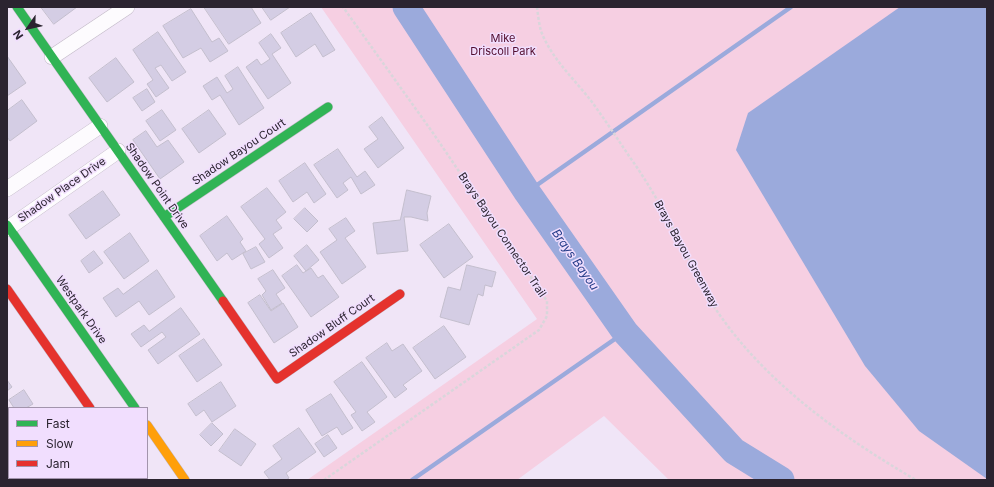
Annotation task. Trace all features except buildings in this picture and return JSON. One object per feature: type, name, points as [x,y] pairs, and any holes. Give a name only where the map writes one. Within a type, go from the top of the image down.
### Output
[{"type":"street","name":"Shadow Point Drive","points":[[17,7],[277,379]]},
{"type":"street","points":[[52,57],[127,7]]},
{"type":"street","name":"Shadow Bayou Court","points":[[164,217],[328,107]]},
{"type":"street","points":[[7,190],[100,126]]},
{"type":"street","name":"Shadow Place Drive","points":[[8,228],[118,151]]},
{"type":"street","name":"Westpark Drive","points":[[8,228],[134,407]]},
{"type":"street","points":[[7,289],[89,407]]},
{"type":"street","name":"Shadow Bluff Court","points":[[277,379],[400,294]]},
{"type":"street","points":[[148,426],[185,480]]},
{"type":"path","name":"Brays Bayou Connector Trail","points":[[324,480],[539,330],[547,316],[547,301],[432,133],[343,7]]},
{"type":"path","name":"Brays Bayou Greenway","points":[[537,7],[541,31],[548,44],[592,102],[630,157],[675,234],[707,296],[739,340],[765,369],[793,395],[860,445],[916,480]]},
{"type":"green space","name":"Mike Driscoll Park","points":[[321,7],[987,7],[987,480],[669,480],[604,416],[517,480],[307,480],[537,319]]},
{"type":"water","points":[[900,7],[987,7],[987,479],[919,431],[865,366],[736,150],[748,113]]},
{"type":"waterway","name":"Brays Bayou","points":[[406,7],[527,192],[625,332],[734,451],[781,480]]},
{"type":"waterway","points":[[527,192],[791,7]]},
{"type":"waterway","points":[[412,480],[625,332]]},
{"type":"traffic: fast","points":[[17,7],[223,301]]},
{"type":"traffic: fast","points":[[164,217],[328,107]]},
{"type":"traffic: fast","points":[[7,225],[134,407]]},
{"type":"traffic: slow","points":[[148,426],[185,480]]},
{"type":"traffic: jam","points":[[7,289],[89,407]]},
{"type":"traffic: jam","points":[[223,301],[277,379],[400,294]]}]
